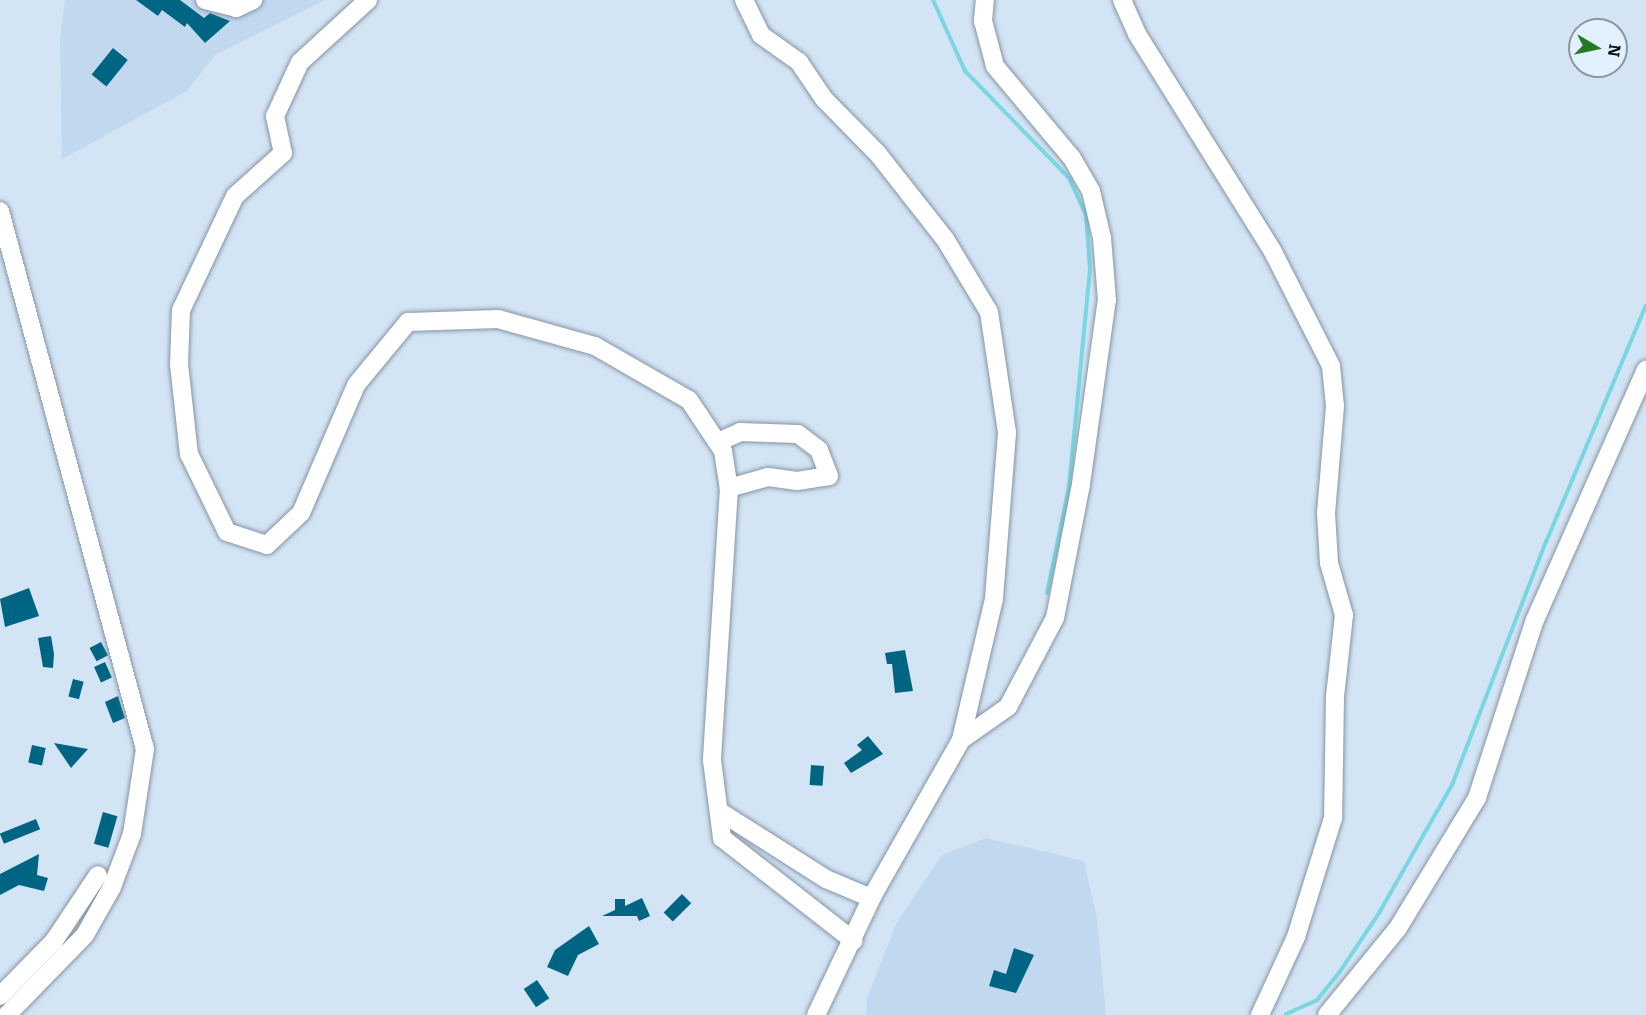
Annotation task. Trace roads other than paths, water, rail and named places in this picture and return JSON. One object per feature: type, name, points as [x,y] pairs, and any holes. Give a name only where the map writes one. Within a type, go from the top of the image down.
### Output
[{"type":"street","points":[[205,0],[236,8],[253,0]]},
{"type":"street","points":[[368,0],[300,63],[275,116],[283,153],[235,196],[181,310],[179,364],[189,454],[227,532],[267,545],[302,513],[356,385],[408,322],[498,319],[595,345],[690,400],[718,442],[729,488],[712,760],[722,838],[854,941]]},
{"type":"street","points":[[730,0],[747,2],[761,34],[799,62],[824,99],[878,154],[945,238],[989,312],[1007,433],[994,599],[961,740],[872,898],[829,1006],[816,1015]]},
{"type":"street","points":[[961,740],[1008,707],[1055,618],[1081,484],[1107,300],[1102,238],[1091,191],[1071,157],[995,66],[983,21],[985,0]]},
{"type":"street","points":[[1122,0],[1137,34],[1272,250],[1331,366],[1335,406],[1326,513],[1329,563],[1344,615],[1335,697],[1333,818],[1296,937],[1260,1015]]},
{"type":"street","points":[[0,212],[145,749],[132,834],[112,887],[85,935],[6,1015]]},
{"type":"street","points":[[1327,1015],[1398,928],[1477,798],[1535,620],[1646,370]]},
{"type":"street","points":[[718,442],[740,432],[798,434],[819,450],[829,476],[797,481],[768,477],[729,488]]},
{"type":"street","points":[[719,812],[826,879],[872,898]]},
{"type":"street","points":[[0,996],[54,941],[98,875]]},
{"type":"waterway","points":[[933,0],[965,71],[1069,178],[1086,215],[1090,269],[1069,487],[1047,593]]},
{"type":"waterway","points":[[1286,1014],[1317,1000],[1339,973],[1379,913],[1452,785],[1546,542],[1646,305]]}]
